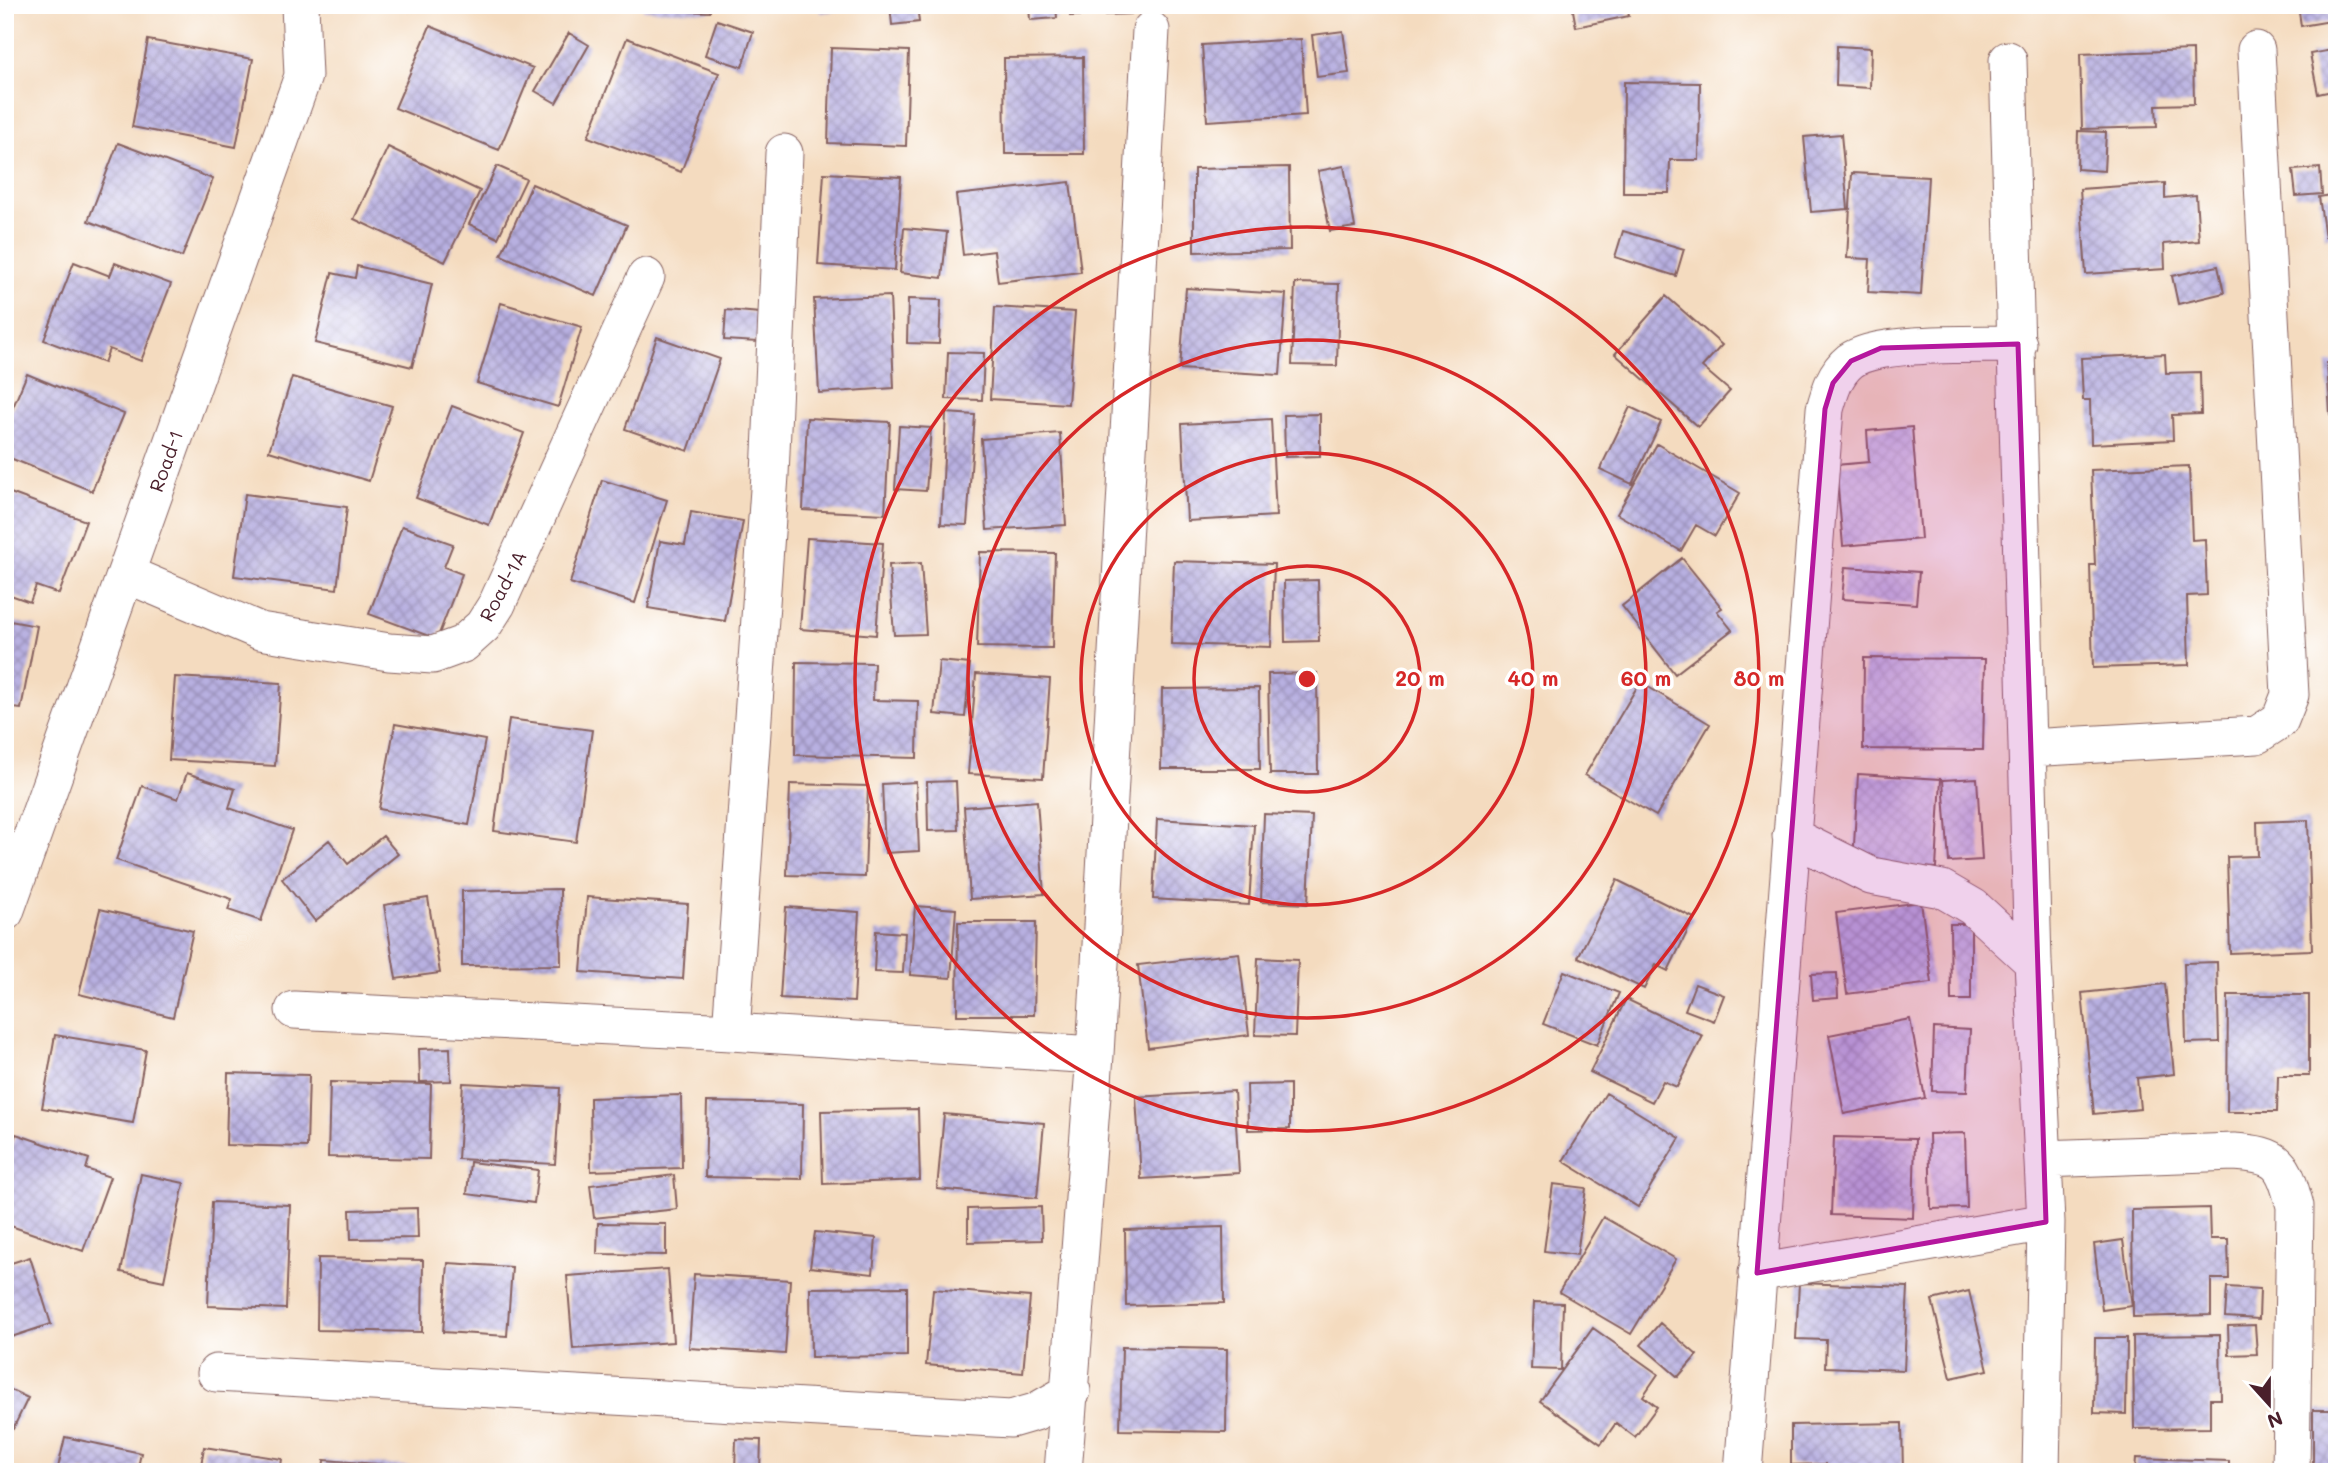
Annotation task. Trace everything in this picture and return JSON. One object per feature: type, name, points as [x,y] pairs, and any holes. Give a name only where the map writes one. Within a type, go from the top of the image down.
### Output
[{"type":"street","name":"Road-1","points":[[5,912],[303,76],[300,5]]},
{"type":"street","points":[[1063,1472],[1072,1391],[1096,1055],[1152,30]]},
{"type":"street","points":[[2028,748],[2257,735],[2280,720],[2290,695],[2256,50]]},
{"type":"street","points":[[2008,60],[2018,344],[2033,962],[2046,1222],[2041,1472]]},
{"type":"street","points":[[731,1032],[770,475],[784,153]]},
{"type":"street","name":"Road-1A","points":[[125,574],[260,631],[389,652],[433,655],[463,644],[483,626],[497,604],[646,277]]},
{"type":"street","points":[[1743,1472],[1825,409],[1833,383],[1851,360],[1881,348],[2018,344]]},
{"type":"street","points":[[1791,836],[1871,876],[1942,889],[1973,908],[2033,962]]},
{"type":"street","points":[[294,1010],[731,1032],[1096,1055]]},
{"type":"street","points":[[2043,1159],[2234,1152],[2266,1154],[2285,1169],[2295,1206],[2291,1472]]},
{"type":"street","points":[[1757,1273],[2046,1222]]},
{"type":"street","points":[[216,1373],[1011,1419],[1035,1412],[1072,1391]]},
{"type":"highlighted area","points":[[2018,344],[2046,1222],[1757,1273],[1825,409],[1833,383],[1851,361],[1881,348]]},
{"type":"building","points":[[643,5],[710,5],[710,12],[643,10]]},
{"type":"building","points":[[819,5],[849,5],[849,9],[820,13]]},
{"type":"building","points":[[890,5],[917,5],[919,22],[892,25]]},
{"type":"building","points":[[1029,5],[1056,5],[1057,18],[1030,20]]},
{"type":"building","points":[[1069,5],[1131,5],[1131,14],[1070,16]]},
{"type":"building","points":[[1572,5],[1627,5],[1629,16],[1576,27]]},
{"type":"building","points":[[2298,5],[2337,5],[2337,20],[2301,26]]},
{"type":"building","points":[[717,20],[753,32],[742,67],[705,55]]},
{"type":"building","points":[[430,26],[533,68],[499,150],[395,108]]},
{"type":"building","points":[[1343,31],[1349,73],[1317,77],[1312,35]]},
{"type":"building","points":[[569,33],[589,45],[556,103],[535,91]]},
{"type":"building","points":[[627,38],[719,73],[681,172],[588,137]]},
{"type":"building","points":[[1301,39],[1306,115],[1207,121],[1202,45]]},
{"type":"building","points":[[148,40],[253,59],[236,147],[132,127]]},
{"type":"building","points":[[1837,46],[1871,48],[1870,88],[1836,86]]},
{"type":"building","points":[[831,48],[909,51],[906,146],[828,143]]},
{"type":"building","points":[[2337,49],[2337,90],[2318,94],[2310,54]]},
{"type":"building","points":[[2193,50],[2194,104],[2156,105],[2157,127],[2082,129],[2080,54]]},
{"type":"building","points":[[1083,57],[1084,154],[1005,154],[1004,58]]},
{"type":"building","points":[[1624,82],[1700,83],[1699,160],[1670,160],[1669,193],[1623,193]]},
{"type":"building","points":[[2078,131],[2106,132],[2104,171],[2077,169]]},
{"type":"building","points":[[1841,134],[1848,209],[1811,212],[1804,137]]},
{"type":"building","points":[[118,143],[213,179],[182,257],[88,221]]},
{"type":"building","points":[[388,147],[480,191],[445,262],[354,219]]},
{"type":"building","points":[[497,166],[526,179],[498,238],[469,224]]},
{"type":"building","points":[[1344,166],[1355,227],[1330,231],[1318,171]]},
{"type":"building","points":[[1289,167],[1290,250],[1194,252],[1194,169]]},
{"type":"building","points":[[2320,168],[2322,194],[2296,196],[2293,170]]},
{"type":"building","points":[[824,173],[901,177],[895,270],[818,265]]},
{"type":"building","points":[[1852,173],[1928,177],[1921,295],[1868,292],[1870,259],[1847,258]]},
{"type":"building","points":[[1070,182],[1081,272],[998,282],[994,251],[963,255],[956,195]]},
{"type":"building","points":[[2165,183],[2165,198],[2196,195],[2199,241],[2164,244],[2165,269],[2086,274],[2080,189]]},
{"type":"building","points":[[532,184],[627,225],[596,296],[501,255]]},
{"type":"building","points":[[2337,194],[2337,235],[2325,237],[2319,197]]},
{"type":"building","points":[[904,228],[947,232],[942,278],[900,273]]},
{"type":"building","points":[[1623,231],[1684,249],[1676,276],[1615,257]]},
{"type":"building","points":[[74,262],[110,276],[115,263],[171,284],[141,361],[109,349],[104,363],[44,340]]},
{"type":"building","points":[[357,266],[432,284],[412,367],[315,343],[332,273],[355,278]]},
{"type":"building","points":[[2218,266],[2224,293],[2178,304],[2172,276]]},
{"type":"building","points":[[1295,283],[1339,284],[1337,366],[1292,365]]},
{"type":"building","points":[[1186,288],[1286,294],[1280,375],[1180,369]]},
{"type":"building","points":[[890,296],[894,388],[819,393],[814,299]]},
{"type":"building","points":[[1666,296],[1722,345],[1702,367],[1730,391],[1698,427],[1615,354]]},
{"type":"building","points":[[908,299],[941,300],[939,344],[907,343]]},
{"type":"building","points":[[501,303],[582,327],[558,407],[477,383]]},
{"type":"building","points":[[995,307],[1075,312],[1068,404],[990,399]]},
{"type":"building","points":[[726,310],[760,313],[758,342],[724,340]]},
{"type":"building","points":[[657,337],[720,359],[688,451],[625,429]]},
{"type":"building","points":[[948,352],[984,353],[982,400],[946,399]]},
{"type":"building","points":[[2165,354],[2166,373],[2200,372],[2201,414],[2172,415],[2173,440],[2091,444],[2090,400],[2083,400],[2081,358]]},
{"type":"building","points":[[2327,363],[2337,363],[2337,413],[2330,414]]},
{"type":"building","points":[[27,374],[124,414],[92,491],[5,456],[5,426]]},
{"type":"building","points":[[292,377],[392,406],[369,481],[269,451]]},
{"type":"building","points":[[452,406],[524,433],[489,525],[416,498]]},
{"type":"building","points":[[1630,407],[1661,422],[1632,484],[1600,469]]},
{"type":"building","points":[[946,413],[975,415],[967,525],[941,524]]},
{"type":"building","points":[[1320,414],[1320,456],[1285,457],[1284,415]]},
{"type":"building","points":[[807,418],[890,422],[885,514],[803,510]]},
{"type":"building","points":[[1271,419],[1276,516],[1187,521],[1182,424]]},
{"type":"building","points":[[899,426],[931,428],[926,491],[895,489]]},
{"type":"building","points":[[1912,427],[1921,539],[1843,546],[1836,465],[1869,462],[1867,431]]},
{"type":"building","points":[[1060,433],[1066,525],[987,530],[981,439]]},
{"type":"building","points":[[1657,444],[1740,493],[1715,536],[1696,525],[1681,551],[1617,514]]},
{"type":"building","points":[[2189,466],[2192,540],[2205,539],[2207,595],[2187,596],[2189,665],[2093,668],[2090,565],[2095,565],[2091,470]]},
{"type":"building","points":[[602,480],[667,500],[635,603],[570,583]]},
{"type":"building","points":[[5,491],[86,521],[59,594],[36,586],[30,602],[5,593]]},
{"type":"building","points":[[245,494],[347,507],[337,589],[234,576]]},
{"type":"building","points":[[691,512],[743,521],[725,621],[648,608],[660,541],[685,545]]},
{"type":"building","points":[[402,526],[453,544],[444,567],[462,574],[437,639],[369,614]]},
{"type":"building","points":[[807,538],[883,543],[876,635],[800,629]]},
{"type":"building","points":[[980,552],[1055,553],[1052,648],[977,647]]},
{"type":"building","points":[[1682,558],[1722,608],[1717,611],[1732,630],[1675,674],[1622,606]]},
{"type":"building","points":[[1174,561],[1274,564],[1271,647],[1171,644]]},
{"type":"building","points":[[921,563],[926,634],[894,635],[889,565]]},
{"type":"building","points":[[1845,567],[1919,572],[1916,604],[1842,599]]},
{"type":"building","points":[[1318,580],[1319,641],[1285,642],[1284,581]]},
{"type":"building","points":[[2332,613],[2337,613],[2337,655],[2333,656]]},
{"type":"building","points":[[5,620],[37,626],[21,709],[5,707]]},
{"type":"building","points":[[1864,658],[1985,659],[1983,750],[1863,749]]},
{"type":"building","points":[[939,661],[970,664],[965,717],[934,714]]},
{"type":"building","points":[[796,662],[874,663],[873,700],[918,701],[917,758],[795,755]]},
{"type":"building","points":[[1317,673],[1318,774],[1270,774],[1268,674]]},
{"type":"building","points":[[976,674],[1050,679],[1043,778],[968,774]]},
{"type":"building","points":[[175,677],[281,683],[275,766],[169,760]]},
{"type":"building","points":[[1640,682],[1710,724],[1656,816],[1585,775]]},
{"type":"building","points":[[1259,688],[1260,769],[1161,769],[1162,689]]},
{"type":"building","points":[[509,719],[592,730],[576,842],[494,831]]},
{"type":"building","points":[[395,724],[485,740],[469,825],[379,809]]},
{"type":"building","points":[[187,773],[235,789],[229,808],[292,830],[261,921],[228,910],[232,899],[116,860],[142,786],[178,799]]},
{"type":"building","points":[[1858,774],[1941,779],[1936,868],[1853,863]]},
{"type":"building","points":[[1977,778],[1982,860],[1949,862],[1943,780]]},
{"type":"building","points":[[956,781],[958,830],[928,831],[927,782]]},
{"type":"building","points":[[916,782],[919,851],[885,853],[882,784]]},
{"type":"building","points":[[790,784],[868,786],[865,877],[787,875]]},
{"type":"building","points":[[1037,801],[1044,894],[970,899],[964,807]]},
{"type":"building","points":[[1264,814],[1312,816],[1308,904],[1261,902]]},
{"type":"building","points":[[1157,819],[1254,825],[1249,905],[1153,899]]},
{"type":"building","points":[[2308,820],[2312,950],[2230,953],[2227,857],[2258,856],[2257,822]]},
{"type":"building","points":[[383,836],[398,854],[315,921],[282,879],[329,840],[348,864]]},
{"type":"building","points":[[1617,880],[1694,918],[1668,971],[1656,965],[1644,989],[1578,957]]},
{"type":"building","points":[[560,889],[561,965],[462,966],[462,891]]},
{"type":"building","points":[[587,897],[688,904],[683,979],[581,972]]},
{"type":"building","points":[[428,898],[440,973],[396,979],[384,905]]},
{"type":"building","points":[[1921,902],[1932,983],[1847,994],[1836,913]]},
{"type":"building","points":[[915,906],[956,909],[951,978],[910,975]]},
{"type":"building","points":[[786,907],[859,912],[854,1002],[780,998]]},
{"type":"building","points":[[100,909],[193,931],[173,1017],[79,994]]},
{"type":"building","points":[[958,922],[1036,922],[1034,1015],[957,1015]]},
{"type":"building","points":[[1950,924],[1971,924],[1971,1000],[1951,1000]]},
{"type":"building","points":[[876,931],[905,933],[903,973],[874,972]]},
{"type":"building","points":[[1239,953],[1249,1035],[1148,1048],[1138,965]]},
{"type":"building","points":[[1258,958],[1298,960],[1295,1036],[1255,1035]]},
{"type":"building","points":[[2217,962],[2219,1042],[2186,1043],[2184,963]]},
{"type":"building","points":[[1564,971],[1619,993],[1597,1045],[1543,1024]]},
{"type":"building","points":[[1837,973],[1838,998],[1813,1000],[1811,974]]},
{"type":"building","points":[[1695,984],[1724,995],[1714,1021],[1685,1010]]},
{"type":"building","points":[[2165,984],[2174,1074],[2137,1078],[2140,1109],[2094,1114],[2082,993]]},
{"type":"building","points":[[2228,995],[2309,995],[2309,1076],[2278,1076],[2277,1112],[2227,1112]]},
{"type":"building","points":[[1626,999],[1703,1036],[1677,1087],[1663,1081],[1652,1102],[1590,1072]]},
{"type":"building","points":[[1910,1019],[1925,1098],[1844,1114],[1829,1035]]},
{"type":"building","points":[[1934,1028],[1970,1030],[1967,1092],[1932,1091]]},
{"type":"building","points":[[55,1035],[146,1050],[133,1123],[42,1108]]},
{"type":"building","points":[[450,1048],[451,1081],[420,1082],[419,1049]]},
{"type":"building","points":[[228,1073],[309,1075],[307,1147],[226,1145]]},
{"type":"building","points":[[330,1082],[431,1084],[429,1159],[328,1157]]},
{"type":"building","points":[[463,1083],[560,1088],[555,1164],[458,1159]]},
{"type":"building","points":[[1290,1084],[1290,1129],[1248,1130],[1247,1085]]},
{"type":"building","points":[[1234,1091],[1239,1173],[1141,1179],[1136,1097]]},
{"type":"building","points":[[1606,1093],[1680,1138],[1638,1207],[1563,1161]]},
{"type":"building","points":[[681,1095],[682,1168],[591,1171],[590,1098]]},
{"type":"building","points":[[707,1102],[803,1104],[802,1179],[705,1177]]},
{"type":"building","points":[[918,1109],[920,1180],[823,1184],[821,1111]]},
{"type":"building","points":[[944,1114],[1044,1123],[1037,1198],[937,1189]]},
{"type":"building","points":[[1965,1133],[1967,1208],[1931,1209],[1929,1134]]},
{"type":"building","points":[[16,1134],[89,1159],[86,1169],[110,1177],[83,1251],[5,1224],[5,1163]]},
{"type":"building","points":[[1834,1137],[1915,1139],[1913,1218],[1831,1215]]},
{"type":"building","points":[[470,1162],[538,1170],[534,1203],[467,1194]]},
{"type":"building","points":[[141,1174],[184,1183],[164,1281],[121,1272]]},
{"type":"building","points":[[674,1175],[677,1209],[594,1218],[590,1185]]},
{"type":"building","points":[[1553,1184],[1586,1188],[1577,1255],[1544,1251]]},
{"type":"building","points":[[212,1202],[290,1205],[286,1309],[208,1306]]},
{"type":"building","points":[[1041,1207],[1042,1240],[968,1242],[968,1209]]},
{"type":"building","points":[[417,1208],[418,1238],[351,1239],[350,1210]]},
{"type":"building","points":[[2209,1208],[2210,1239],[2228,1239],[2229,1279],[2211,1279],[2211,1315],[2133,1317],[2132,1210]]},
{"type":"building","points":[[1603,1217],[1676,1259],[1631,1334],[1559,1292]]},
{"type":"building","points":[[598,1223],[666,1224],[666,1255],[597,1254]]},
{"type":"building","points":[[1223,1227],[1224,1303],[1126,1306],[1125,1230]]},
{"type":"building","points":[[815,1232],[876,1238],[873,1274],[810,1267]]},
{"type":"building","points":[[2123,1240],[2132,1306],[2102,1310],[2094,1244]]},
{"type":"building","points":[[30,1257],[51,1324],[5,1339],[5,1265]]},
{"type":"building","points":[[318,1258],[423,1260],[422,1332],[317,1330]]},
{"type":"building","points":[[448,1263],[512,1267],[507,1336],[443,1332]]},
{"type":"building","points":[[668,1269],[673,1342],[573,1349],[567,1276]]},
{"type":"building","points":[[694,1274],[790,1280],[785,1354],[689,1348]]},
{"type":"building","points":[[1799,1283],[1908,1287],[1904,1370],[1825,1367],[1826,1340],[1796,1339]]},
{"type":"building","points":[[907,1287],[907,1356],[811,1357],[810,1288]]},
{"type":"building","points":[[2227,1287],[2260,1289],[2259,1319],[2225,1317]]},
{"type":"building","points":[[933,1289],[1030,1297],[1023,1373],[926,1365]]},
{"type":"building","points":[[1969,1291],[1988,1370],[1951,1378],[1932,1300]]},
{"type":"building","points":[[1534,1302],[1563,1303],[1561,1370],[1531,1369]]},
{"type":"building","points":[[1660,1323],[1697,1355],[1678,1377],[1641,1345]]},
{"type":"building","points":[[2255,1325],[2257,1354],[2229,1355],[2228,1326]]},
{"type":"building","points":[[1593,1328],[1658,1374],[1643,1396],[1657,1407],[1635,1437],[1616,1423],[1601,1444],[1540,1401]]},
{"type":"building","points":[[2220,1335],[2221,1399],[2210,1399],[2210,1428],[2134,1429],[2133,1336]]},
{"type":"building","points":[[2095,1338],[2127,1338],[2126,1414],[2094,1413]]},
{"type":"building","points":[[1122,1347],[1227,1349],[1226,1432],[1120,1430]]},
{"type":"building","points":[[5,1387],[28,1398],[13,1429],[5,1426]]},
{"type":"building","points":[[2313,1410],[2337,1410],[2337,1467],[2313,1467]]},
{"type":"building","points":[[1902,1423],[1903,1472],[1826,1472],[1826,1464],[1791,1465],[1791,1425]]},
{"type":"building","points":[[65,1437],[141,1453],[137,1472],[57,1472]]},
{"type":"building","points":[[736,1439],[761,1440],[760,1472],[735,1471]]},
{"type":"building","points":[[204,1447],[282,1459],[280,1472],[200,1472]]},
{"type":"building","points":[[2136,1458],[2229,1461],[2229,1472],[2135,1472]]},
{"type":"building","points":[[324,1460],[416,1467],[415,1472],[323,1472]]}]
